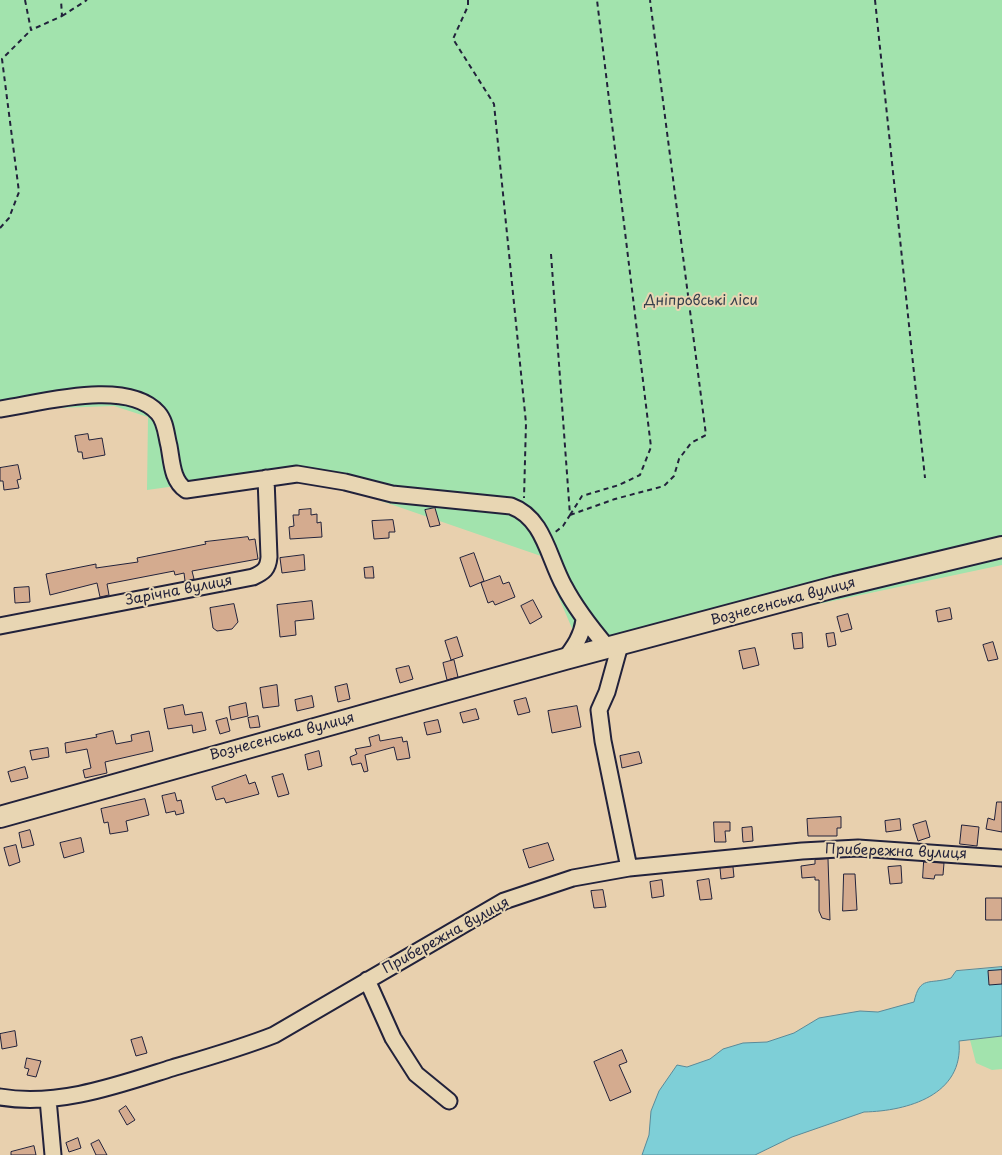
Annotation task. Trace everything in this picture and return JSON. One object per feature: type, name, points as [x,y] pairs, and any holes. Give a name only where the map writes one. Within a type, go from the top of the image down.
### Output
[{"type":"main road","name":"Вознесенська вулиця","points":[[0,817],[565,659],[1002,547]]},
{"type":"street","points":[[0,409],[95,395],[118,395],[137,399],[150,406],[160,415],[164,424],[175,476],[179,485],[186,490],[297,474],[345,482],[392,494],[511,506],[524,510],[546,539],[550,555],[563,584],[584,620],[614,647],[599,710],[603,741],[629,868]]},
{"type":"street","name":"Зарічна вулиця","points":[[0,626],[253,577],[264,572],[268,565],[269,557],[266,478]]},
{"type":"street","points":[[565,659],[583,631],[584,620]]},
{"type":"street","name":"Прибережна вулиця","points":[[0,1097],[48,1099],[122,1084],[246,1046],[274,1035],[504,901],[573,878],[629,868],[802,851],[858,848],[1002,858]]},
{"type":"street","points":[[367,980],[393,1038],[416,1074],[449,1102]]},
{"type":"street","points":[[48,1099],[53,1155]]},
{"type":"path","points":[[25,0],[31,30]]},
{"type":"path","points":[[61,0],[62,16]]},
{"type":"path","points":[[0,228],[8,218],[19,192],[1,60],[31,30],[62,16],[87,0]]},
{"type":"path","points":[[468,0],[468,6],[453,39],[494,104],[526,423],[524,510]]},
{"type":"path","points":[[546,539],[563,526],[582,496],[618,485],[640,475],[651,448],[597,0]]},
{"type":"path","points":[[570,515],[615,499],[664,486],[674,476],[679,459],[691,443],[706,435],[650,0]]},
{"type":"path","points":[[875,0],[925,478]]},
{"type":"path","points":[[551,254],[570,515]]},
{"type":"green space","name":"Дніпровські ліси","points":[[0,0],[1002,0],[1002,565],[583,654],[541,556],[306,475],[270,473],[147,490],[148,417],[114,406],[0,410]]},
{"type":"green space","points":[[1002,1036],[1002,1069],[992,1070],[976,1063],[970,1040]]},
{"type":"water","points":[[1002,967],[1002,1036],[959,1041],[958,1060],[952,1075],[943,1087],[930,1096],[898,1108],[864,1112],[792,1137],[755,1155],[642,1155],[649,1135],[651,1111],[659,1091],[677,1065],[687,1067],[710,1059],[723,1049],[743,1043],[767,1042],[794,1033],[819,1018],[860,1011],[878,1012],[914,1002],[919,988],[923,984],[951,978],[956,971]]},
{"type":"building","points":[[88,434],[89,440],[102,438],[105,455],[83,459],[82,452],[78,452],[75,436]]},
{"type":"building","points":[[18,465],[21,479],[17,480],[19,488],[4,490],[3,481],[0,481],[0,468]]},
{"type":"building","points":[[435,508],[440,525],[430,527],[425,510]]},
{"type":"building","points":[[311,509],[311,515],[317,514],[317,523],[321,522],[322,537],[290,539],[289,527],[294,526],[293,515],[299,515],[299,510]]},
{"type":"building","points":[[393,520],[395,532],[389,532],[389,538],[374,539],[372,521]]},
{"type":"building","points":[[248,537],[249,540],[255,539],[258,559],[192,571],[194,579],[185,581],[184,573],[175,575],[174,571],[107,584],[109,595],[100,597],[97,583],[50,595],[46,574],[96,564],[96,568],[138,562],[137,558],[206,544],[205,542]]},
{"type":"building","points":[[474,553],[484,581],[470,587],[460,558]]},
{"type":"building","points":[[304,555],[305,570],[282,573],[280,558]]},
{"type":"building","points":[[373,567],[374,578],[365,578],[364,568]]},
{"type":"building","points":[[500,576],[503,584],[509,582],[515,597],[495,605],[493,601],[488,603],[481,583]]},
{"type":"building","points":[[29,587],[30,602],[15,603],[14,588]]},
{"type":"building","points":[[533,600],[542,617],[530,624],[521,606]]},
{"type":"building","points":[[312,601],[314,619],[295,621],[296,635],[280,637],[277,605]]},
{"type":"building","points":[[234,604],[238,622],[232,629],[217,631],[213,628],[210,608]]},
{"type":"building","points":[[950,608],[952,619],[938,622],[936,611]]},
{"type":"building","points":[[848,614],[852,629],[841,632],[837,617]]},
{"type":"building","points":[[802,633],[803,648],[794,649],[792,634]]},
{"type":"building","points":[[834,633],[836,645],[828,647],[826,634]]},
{"type":"building","points":[[457,637],[463,656],[451,660],[445,641]]},
{"type":"building","points":[[993,642],[998,659],[988,661],[983,645]]},
{"type":"building","points":[[755,648],[759,665],[743,669],[739,651]]},
{"type":"building","points":[[454,660],[458,677],[447,680],[443,663]]},
{"type":"building","points":[[409,666],[413,679],[400,683],[396,669]]},
{"type":"building","points":[[347,684],[350,699],[338,702],[335,687]]},
{"type":"building","points":[[277,685],[279,706],[263,708],[260,688]]},
{"type":"building","points":[[312,696],[314,707],[297,711],[295,700]]},
{"type":"building","points":[[526,698],[530,712],[518,715],[514,701]]},
{"type":"building","points":[[246,703],[248,716],[231,720],[229,707]]},
{"type":"building","points":[[183,705],[185,715],[202,712],[206,730],[193,733],[192,725],[168,729],[164,709]]},
{"type":"building","points":[[577,706],[581,727],[552,733],[548,711]]},
{"type":"building","points":[[476,709],[479,719],[463,723],[460,713]]},
{"type":"building","points":[[258,716],[260,727],[250,728],[248,718]]},
{"type":"building","points":[[227,718],[230,731],[220,734],[216,721]]},
{"type":"building","points":[[438,720],[441,732],[427,735],[424,723]]},
{"type":"building","points":[[113,731],[116,744],[132,741],[131,735],[149,731],[153,751],[105,762],[107,773],[85,778],[83,770],[91,768],[87,749],[66,753],[65,743],[97,737],[96,735]]},
{"type":"building","points":[[379,735],[380,741],[402,737],[403,742],[407,741],[410,758],[397,760],[394,747],[365,755],[368,771],[364,772],[361,763],[352,765],[350,757],[357,754],[355,749],[371,746],[369,738]]},
{"type":"building","points":[[48,748],[49,757],[32,760],[30,751]]},
{"type":"building","points":[[319,751],[322,766],[308,770],[305,755]]},
{"type":"building","points":[[639,752],[642,763],[622,768],[620,756]]},
{"type":"building","points":[[25,767],[28,778],[11,782],[8,772]]},
{"type":"building","points":[[283,774],[289,794],[278,797],[272,777]]},
{"type":"building","points":[[246,775],[249,784],[255,782],[259,794],[226,803],[224,798],[216,800],[212,787]]},
{"type":"building","points":[[175,793],[177,801],[181,800],[184,813],[176,815],[175,811],[166,813],[162,796]]},
{"type":"building","points":[[145,799],[149,815],[126,821],[128,831],[110,834],[108,822],[104,823],[101,809]]},
{"type":"building","points":[[997,802],[1002,802],[1002,832],[986,829],[988,818],[994,820]]},
{"type":"building","points":[[841,817],[841,828],[837,828],[837,836],[808,836],[807,819]]},
{"type":"building","points":[[900,819],[901,830],[886,832],[885,821]]},
{"type":"building","points":[[926,821],[930,837],[918,841],[913,825]]},
{"type":"building","points":[[714,822],[730,822],[730,831],[725,831],[726,842],[715,842]]},
{"type":"building","points":[[962,825],[979,827],[977,846],[960,844]]},
{"type":"building","points":[[752,827],[753,841],[743,842],[742,828]]},
{"type":"building","points":[[30,830],[34,845],[22,848],[19,833]]},
{"type":"building","points":[[81,838],[84,852],[64,858],[60,843]]},
{"type":"building","points":[[548,843],[554,860],[529,868],[523,850]]},
{"type":"building","points":[[16,845],[20,862],[9,866],[4,848]]},
{"type":"building","points":[[828,859],[830,920],[822,918],[819,911],[819,880],[815,880],[815,877],[802,878],[801,866],[815,864],[815,860]]},
{"type":"building","points":[[924,862],[944,863],[943,875],[935,875],[934,879],[923,878]]},
{"type":"building","points":[[901,866],[902,883],[890,884],[888,867]]},
{"type":"building","points":[[733,867],[734,877],[721,879],[720,868]]},
{"type":"building","points":[[844,874],[855,874],[857,910],[843,911]]},
{"type":"building","points":[[709,879],[712,899],[700,900],[697,881]]},
{"type":"building","points":[[662,880],[664,896],[652,898],[650,882]]},
{"type":"building","points":[[603,890],[606,907],[594,908],[591,891]]},
{"type":"building","points":[[986,898],[1002,898],[1002,920],[986,920]]},
{"type":"building","points":[[1002,970],[1002,984],[989,985],[988,971]]},
{"type":"building","points":[[15,1031],[17,1046],[2,1049],[0,1034]]},
{"type":"building","points":[[142,1037],[147,1053],[136,1056],[131,1040]]},
{"type":"building","points":[[622,1050],[627,1062],[619,1065],[631,1092],[610,1101],[594,1062]]},
{"type":"building","points":[[27,1058],[41,1061],[36,1077],[27,1075],[29,1069],[25,1068]]},
{"type":"building","points":[[126,1106],[135,1120],[127,1125],[119,1111]]},
{"type":"building","points":[[78,1138],[81,1148],[69,1152],[66,1143]]},
{"type":"building","points":[[99,1140],[107,1155],[96,1155],[91,1144]]},
{"type":"building","points":[[34,1146],[36,1155],[11,1155],[11,1152]]}]
